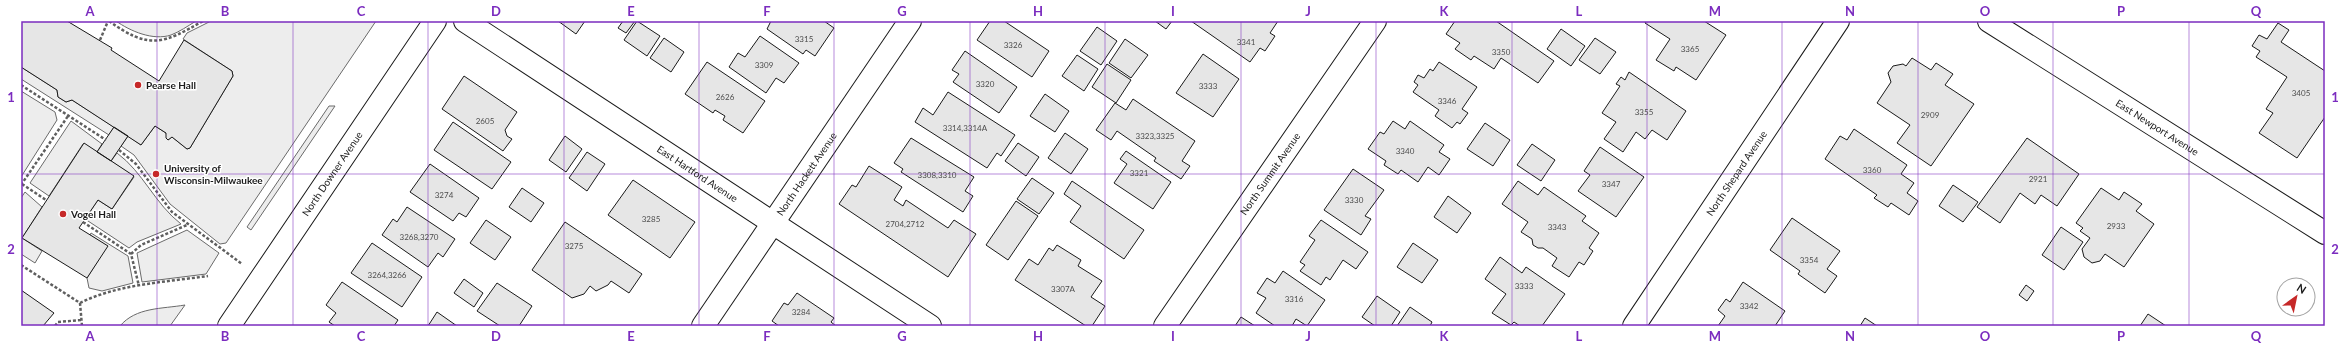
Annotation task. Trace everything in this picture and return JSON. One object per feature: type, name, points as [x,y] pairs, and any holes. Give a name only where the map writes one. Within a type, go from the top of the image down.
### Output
[{"type":"street","name":"North Downer Avenue","points":[[228,326],[435,21]]},
{"type":"street","name":"East Hartford Avenue","points":[[465,21],[930,326]]},
{"type":"street","name":"North Hackett Avenue","points":[[703,326],[910,21]]},
{"type":"street","name":"North Summit Avenue","points":[[1165,326],[1375,21]]},
{"type":"street","name":"North Shepard Avenue","points":[[1634,326],[1838,21]]},
{"type":"street","name":"East Newport Avenue","points":[[1989,21],[2325,233]]},
{"type":"path","points":[[100,40],[109,21],[134,36],[147,42],[154,42],[176,37],[203,21]]},
{"type":"path","points":[[21,85],[106,140]]},
{"type":"path","points":[[46,200],[22,185],[68,116]]},
{"type":"path","points":[[119,150],[134,160],[164,204],[187,225],[261,278]]},
{"type":"path","points":[[83,222],[131,254],[139,286]]},
{"type":"path","points":[[131,254],[141,245],[187,225]]},
{"type":"path","points":[[21,265],[80,304]]},
{"type":"path","points":[[80,304],[95,296],[139,286],[208,276]]},
{"type":"path","points":[[80,304],[82,326]]},
{"type":"path","points":[[55,326],[58,322],[81,320]]},
{"type":"shaded area","points":[[116,21],[196,21],[171,35],[157,37],[142,34]]},
{"type":"shaded area","points":[[211,21],[376,21],[226,243],[220,244],[170,204],[134,155],[121,146],[128,136],[141,145],[155,126],[166,133],[168,140],[172,137],[187,149],[190,148],[233,76],[232,71],[183,39],[187,33]]},
{"type":"shaded area","points":[[21,67],[57,90],[58,97],[66,102],[72,100],[114,127],[109,135],[21,79]]},
{"type":"shaded area","points":[[21,91],[55,112],[57,120],[21,177]]},
{"type":"shaded area","points":[[329,106],[335,106],[251,230],[247,227]]},
{"type":"shaded area","points":[[71,121],[102,144],[97,152],[83,144],[49,196],[30,183]]},
{"type":"shaded area","points":[[117,153],[134,169],[164,207],[181,224],[137,242],[129,248],[85,219],[98,200],[112,209],[134,177],[111,161]]},
{"type":"shaded area","points":[[25,192],[42,207],[22,238],[42,251],[35,263],[21,254],[21,198]]},
{"type":"shaded area","points":[[187,230],[219,253],[206,274],[142,282],[137,253]]},
{"type":"shaded area","points":[[91,233],[128,256],[133,283],[102,291],[89,288],[87,278],[107,246],[90,235]]},
{"type":"shaded area","points":[[185,305],[170,326],[120,326],[126,320],[142,312],[159,308]]},
{"type":"building","name":"Pearse Hall","points":[[21,21],[67,21],[112,48],[111,50],[159,81],[184,40],[232,71],[233,76],[190,148],[187,149],[172,137],[168,140],[166,138],[166,133],[155,126],[141,145],[72,100],[66,102],[58,97],[57,90],[21,67]]},
{"type":"building","points":[[558,21],[585,21],[576,34]]},
{"type":"building","points":[[623,21],[635,21],[626,33],[618,28]]},
{"type":"building","points":[[637,21],[660,36],[647,56],[624,40]]},
{"type":"building","points":[[771,21],[824,21],[834,28],[815,56],[806,50],[803,54],[767,29]]},
{"type":"building","points":[[990,21],[1004,21],[1049,51],[1032,77],[977,40]]},
{"type":"building","points":[[1155,21],[1172,21],[1166,29]]},
{"type":"building","points":[[1191,21],[1278,21],[1270,33],[1275,36],[1265,51],[1260,48],[1250,62]]},
{"type":"building","points":[[1455,21],[1496,21],[1554,61],[1538,83],[1501,58],[1494,69],[1474,56],[1471,60],[1455,49],[1460,43],[1446,34]]},
{"type":"building","points":[[1646,21],[1704,21],[1726,35],[1696,80],[1676,67],[1674,71],[1656,60],[1670,39],[1645,23]]},
{"type":"building","points":[[2278,23],[2289,30],[2281,42],[2325,71],[2325,117],[2297,158],[2259,133],[2273,113],[2266,109],[2287,77],[2256,57],[2260,51],[2252,46],[2259,35],[2267,39]]},
{"type":"building","points":[[1097,27],[1117,41],[1101,65],[1080,51]]},
{"type":"building","points":[[1561,29],[1585,46],[1571,66],[1547,49]]},
{"type":"building","points":[[760,36],[799,63],[784,83],[776,78],[766,93],[729,67],[738,53],[745,57]]},
{"type":"building","points":[[664,38],[684,52],[671,72],[650,58]]},
{"type":"building","points":[[1595,38],[1616,52],[1600,74],[1579,60]]},
{"type":"building","points":[[1125,39],[1148,55],[1131,78],[1109,63]]},
{"type":"building","points":[[965,51],[1017,87],[999,113],[953,82],[959,74],[952,70]]},
{"type":"building","points":[[1203,54],[1239,79],[1213,117],[1176,93]]},
{"type":"building","points":[[1077,55],[1098,69],[1084,91],[1062,76]]},
{"type":"building","points":[[1912,58],[1931,70],[1936,63],[1953,74],[1945,85],[1974,104],[1931,166],[1897,143],[1910,125],[1877,103],[1891,82],[1888,73],[1893,66],[1903,64],[1906,66]]},
{"type":"building","points":[[707,62],[765,101],[743,133],[723,120],[725,116],[715,110],[713,113],[685,94]]},
{"type":"building","points":[[1439,62],[1477,87],[1462,109],[1468,113],[1460,124],[1457,122],[1452,128],[1435,116],[1439,110],[1413,92],[1418,85],[1414,82],[1418,75],[1424,78],[1430,69],[1433,71]]},
{"type":"building","points":[[1107,64],[1131,80],[1116,103],[1092,87]]},
{"type":"building","points":[[1629,72],[1686,111],[1667,140],[1652,130],[1645,139],[1636,132],[1623,152],[1604,139],[1616,122],[1602,113],[1620,86],[1616,84],[1621,77],[1625,80]]},
{"type":"building","points":[[464,76],[517,112],[505,130],[507,136],[512,139],[503,151],[442,109]]},
{"type":"building","points":[[948,92],[1015,135],[1001,156],[997,153],[987,168],[915,122],[923,108],[933,115]]},
{"type":"building","points":[[1045,94],[1069,111],[1055,132],[1030,116]]},
{"type":"building","points":[[1133,99],[1195,141],[1182,161],[1190,166],[1181,179],[1154,161],[1156,158],[1117,131],[1111,140],[1096,130],[1115,103],[1126,110]]},
{"type":"building","points":[[1393,121],[1405,129],[1410,121],[1444,145],[1439,152],[1450,159],[1439,175],[1428,167],[1418,182],[1401,170],[1398,174],[1384,165],[1386,161],[1368,149],[1380,132],[1384,134]]},
{"type":"building","points":[[453,122],[511,162],[492,189],[434,150]]},
{"type":"building","points":[[1485,123],[1510,140],[1493,166],[1467,149]]},
{"type":"building","points":[[114,127],[128,136],[111,161],[97,152]]},
{"type":"building","points":[[1854,129],[1907,165],[1901,174],[1914,183],[1907,193],[1918,201],[1909,215],[1891,203],[1888,207],[1874,198],[1877,195],[1825,159],[1840,136],[1847,140]]},
{"type":"building","points":[[1065,133],[1088,149],[1071,174],[1048,158]]},
{"type":"building","points":[[565,136],[582,149],[566,172],[549,160]]},
{"type":"building","points":[[911,138],[974,177],[965,191],[973,196],[963,212],[901,172],[903,169],[894,163]]},
{"type":"building","points":[[2027,138],[2079,174],[2057,206],[2041,195],[2035,204],[2020,193],[2000,223],[1977,207]]},
{"type":"building","name":"Vogel Hall","points":[[84,143],[134,176],[112,209],[98,200],[79,228],[108,246],[87,278],[22,238]]},
{"type":"building","points":[[1018,143],[1039,157],[1026,176],[1005,161]]},
{"type":"building","points":[[1532,144],[1555,160],[1541,181],[1517,165]]},
{"type":"building","points":[[1600,147],[1644,177],[1616,217],[1578,191],[1590,175],[1584,171]]},
{"type":"building","points":[[1126,151],[1171,182],[1153,209],[1114,183],[1127,164],[1120,159]]},
{"type":"building","points":[[587,152],[605,164],[587,191],[569,178]]},
{"type":"building","points":[[430,164],[479,198],[466,217],[459,213],[453,221],[410,192]]},
{"type":"building","points":[[869,166],[902,187],[894,200],[903,206],[906,200],[948,228],[954,220],[976,234],[948,277],[839,204],[852,185],[856,187]]},
{"type":"building","points":[[1353,169],[1384,190],[1365,216],[1371,219],[1361,235],[1324,210]]},
{"type":"building","points":[[1032,178],[1054,193],[1039,214],[1017,199]]},
{"type":"building","points":[[633,180],[695,222],[670,258],[608,215]]},
{"type":"building","points":[[1072,181],[1144,230],[1124,259],[1070,222],[1081,206],[1064,194]]},
{"type":"building","points":[[1518,181],[1538,195],[1544,187],[1586,216],[1582,221],[1599,233],[1589,248],[1593,251],[1584,265],[1579,262],[1569,277],[1552,266],[1557,258],[1543,248],[1538,248],[1533,245],[1532,239],[1521,232],[1528,222],[1502,204]]},
{"type":"building","points":[[1953,185],[1978,202],[1963,222],[1939,206]]},
{"type":"building","points":[[522,188],[544,203],[531,222],[509,207]]},
{"type":"building","points":[[2101,188],[2119,200],[2124,192],[2142,204],[2136,211],[2154,224],[2124,267],[2105,254],[2100,261],[2092,263],[2084,257],[2082,249],[2090,238],[2080,231],[2083,228],[2076,223]]},
{"type":"building","points":[[1448,196],[1471,213],[1457,233],[1434,217]]},
{"type":"building","points":[[1016,201],[1038,216],[1008,260],[986,245]]},
{"type":"building","points":[[407,207],[455,239],[443,257],[438,253],[428,267],[382,235],[393,219],[397,222]]},
{"type":"building","points":[[1792,218],[1840,251],[1827,269],[1837,276],[1825,293],[1798,274],[1800,271],[1770,250]]},
{"type":"building","points":[[486,220],[511,237],[495,260],[470,243]]},
{"type":"building","points":[[1321,220],[1368,252],[1356,269],[1343,260],[1330,280],[1326,277],[1321,285],[1300,271],[1305,265],[1300,262],[1315,240],[1309,236]]},
{"type":"building","points":[[565,222],[642,274],[629,293],[611,281],[608,285],[596,291],[590,286],[584,294],[572,298],[532,270]]},
{"type":"building","points":[[2061,227],[2083,242],[2064,270],[2042,255]]},
{"type":"building","points":[[372,243],[422,277],[402,307],[351,273]]},
{"type":"building","points":[[1413,243],[1438,260],[1422,283],[1397,267]]},
{"type":"building","points":[[1057,245],[1081,260],[1078,266],[1102,281],[1091,297],[1105,306],[1092,326],[1086,326],[1015,280],[1029,259],[1038,265],[1049,248],[1053,251]]},
{"type":"building","points":[[1500,257],[1522,273],[1526,267],[1565,294],[1542,326],[1520,326],[1514,322],[1511,325],[1492,313],[1506,294],[1485,279]]},
{"type":"building","points":[[1283,271],[1325,300],[1307,326],[1296,319],[1292,326],[1275,326],[1256,313],[1266,298],[1257,293],[1267,278],[1275,283]]},
{"type":"building","points":[[464,279],[483,293],[474,307],[454,293]]},
{"type":"building","points":[[342,282],[398,320],[394,326],[335,326],[329,322],[336,313],[326,305]]},
{"type":"building","points":[[1743,282],[1785,311],[1775,326],[1718,326],[1725,316],[1718,310],[1726,299],[1730,302]]},
{"type":"building","points":[[497,283],[532,306],[519,326],[500,326],[477,311]]},
{"type":"building","points":[[2026,285],[2034,291],[2027,301],[2019,295]]},
{"type":"building","points":[[21,290],[54,313],[43,326],[21,326]]},
{"type":"building","points":[[797,293],[834,318],[831,322],[836,326],[779,326],[772,321],[784,303],[788,305]]},
{"type":"building","points":[[1377,296],[1400,312],[1391,326],[1375,326],[1362,317]]},
{"type":"building","points":[[1410,307],[1432,322],[1430,326],[1397,326]]},
{"type":"building","points":[[437,312],[457,326],[428,326]]},
{"type":"building","points":[[2148,314],[2166,326],[2140,326]]},
{"type":"building","points":[[1241,317],[1255,326],[1235,326]]},
{"type":"building","points":[[1865,318],[1877,326],[1860,326]]},
{"type":"place","name":"Pearse Hall","points":[[138,85]]},
{"type":"place","name":"University of Wisconsin-Milwaukee","points":[[156,174]]},
{"type":"place","name":"Vogel Hall","points":[[63,214]]}]
